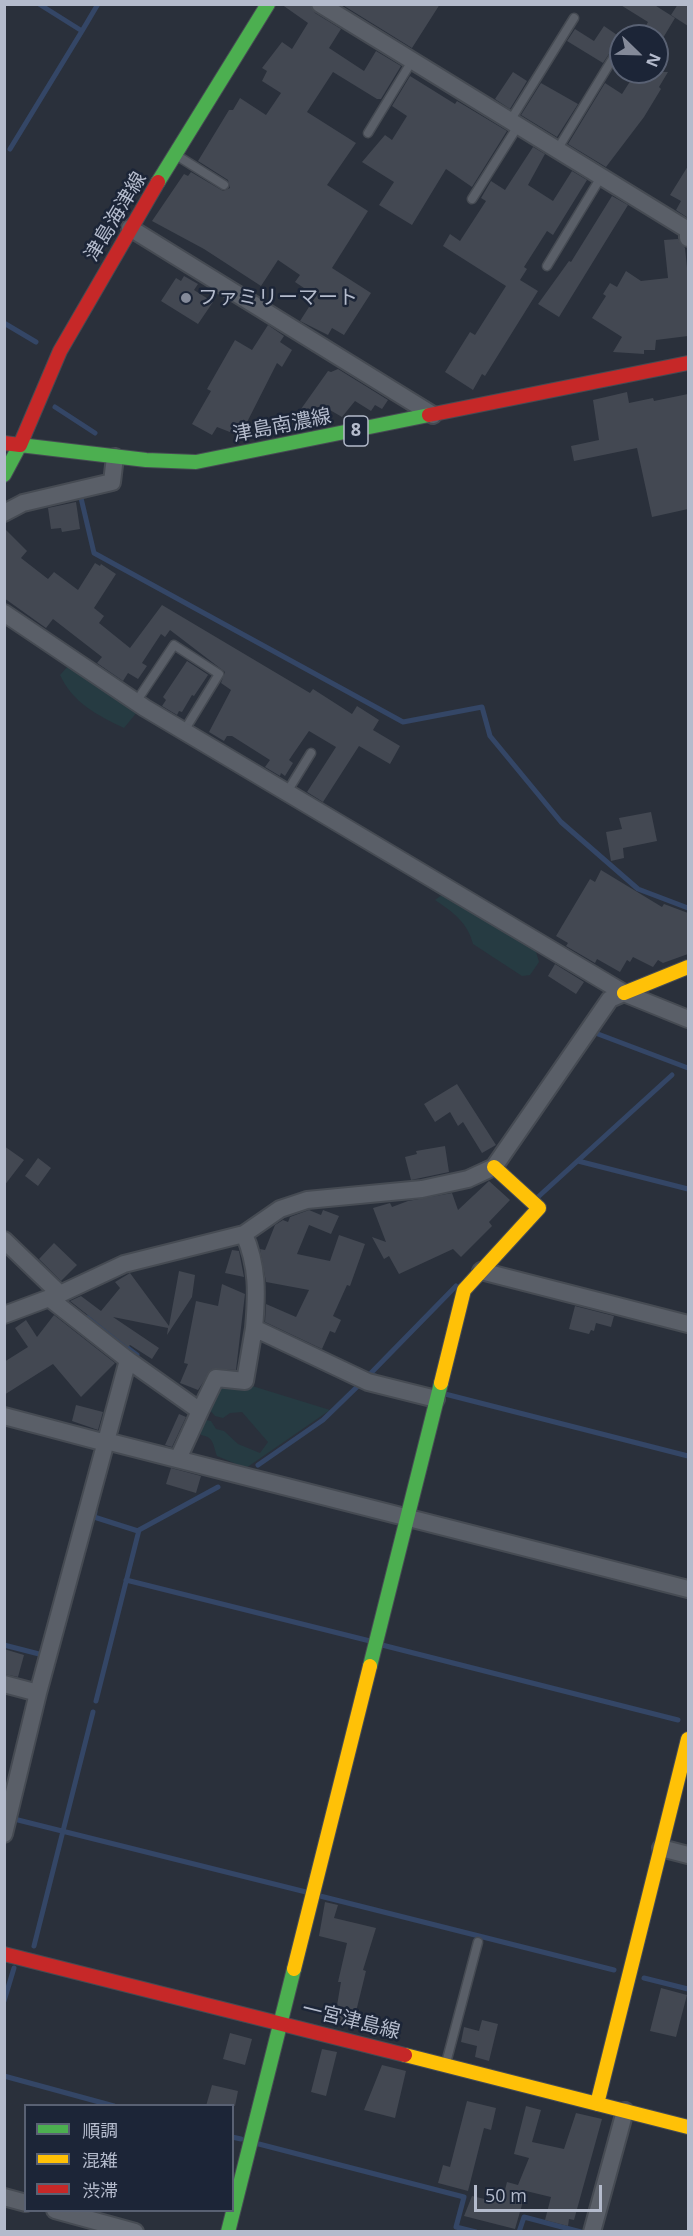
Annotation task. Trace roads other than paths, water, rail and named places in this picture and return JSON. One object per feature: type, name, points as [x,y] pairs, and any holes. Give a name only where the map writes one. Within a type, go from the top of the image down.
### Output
[{"type":"main road","name":"津島海津線","points":[[20,445],[60,351],[130,228],[268,4]]},
{"type":"main road","name":"津島南濃線","points":[[20,445],[115,457],[196,462],[688,363]]},
{"type":"main road","points":[[4,443],[20,445],[4,476]]},
{"type":"main road","points":[[624,993],[688,967]]},
{"type":"main road","points":[[234,2208],[464,1290],[539,1208],[494,1167]]},
{"type":"main road","points":[[597,2104],[688,1739]]},
{"type":"main road","name":"一宮津島線","points":[[4,1954],[688,2127]]},
{"type":"main road","points":[[228,2232],[233,2212]]},
{"type":"street","points":[[320,4],[687,230]]},
{"type":"street","points":[[130,228],[433,415]]},
{"type":"street","points":[[4,513],[23,503],[112,482],[115,457]]},
{"type":"street","points":[[4,613],[136,702],[624,993],[688,1019]]},
{"type":"street","points":[[4,1315],[54,1296],[124,1264],[244,1234],[280,1209],[308,1200],[422,1189],[468,1179],[494,1167],[609,999],[624,993]]},
{"type":"street","points":[[178,1459],[216,1378],[245,1381],[254,1328],[258,1284],[250,1248],[244,1234]]},
{"type":"street","points":[[4,1240],[54,1296],[128,1360],[200,1411]]},
{"type":"street","points":[[481,1271],[688,1324]]},
{"type":"street","points":[[254,1328],[368,1382],[436,1399]]},
{"type":"street","points":[[4,1834],[38,1693],[128,1360]]},
{"type":"street","points":[[4,1416],[688,1589]]},
{"type":"street","points":[[4,1684],[38,1693]]},
{"type":"street","points":[[661,1848],[688,1855]]},
{"type":"street","points":[[592,2232],[626,2111]]},
{"type":"street","points":[[4,2197],[24,2202]]},
{"type":"street","points":[[59,2212],[135,2232]]},
{"type":"lane","points":[[472,199],[574,18]]},
{"type":"lane","points":[[368,133],[412,61]]},
{"type":"lane","points":[[557,150],[609,65]]},
{"type":"lane","points":[[176,155],[224,185]]},
{"type":"lane","points":[[547,266],[601,177]]},
{"type":"lane","points":[[136,702],[174,645],[219,674],[184,731]]},
{"type":"lane","points":[[286,792],[310,753]]},
{"type":"lane","points":[[446,2065],[478,1942]]},
{"type":"waterway","points":[[10,149],[82,31],[39,4]]},
{"type":"waterway","points":[[82,31],[98,4]]},
{"type":"waterway","points":[[4,323],[36,342]]},
{"type":"waterway","points":[[55,407],[95,433]]},
{"type":"waterway","points":[[81,498],[94,553],[403,722],[482,707],[490,736],[561,822],[638,889],[688,908]]},
{"type":"waterway","points":[[598,1034],[688,1068]]},
{"type":"waterway","points":[[538,1197],[672,1075]]},
{"type":"waterway","points":[[578,1161],[688,1189]]},
{"type":"waterway","points":[[375,1376],[369,1375],[456,1286]]},
{"type":"waterway","points":[[88,1318],[137,1355]]},
{"type":"waterway","points":[[258,1465],[323,1420],[360,1384]]},
{"type":"waterway","points":[[445,1394],[688,1456]]},
{"type":"waterway","points":[[96,1701],[139,1530],[218,1487]]},
{"type":"waterway","points":[[95,1512],[94,1517],[138,1531]]},
{"type":"waterway","points":[[126,1580],[370,1641]]},
{"type":"waterway","points":[[4,1645],[43,1655]]},
{"type":"waterway","points":[[382,1645],[678,1720]]},
{"type":"waterway","points":[[34,1946],[93,1712]]},
{"type":"waterway","points":[[14,1819],[306,1892]]},
{"type":"waterway","points":[[320,1896],[614,1970]]},
{"type":"waterway","points":[[4,2001],[14,1968]]},
{"type":"waterway","points":[[644,1978],[688,1989]]},
{"type":"waterway","points":[[4,2076],[107,2104]]},
{"type":"waterway","points":[[234,2137],[241,2139]]},
{"type":"waterway","points":[[255,2143],[464,2197],[456,2227],[476,2232]]},
{"type":"waterway","points":[[519,2232],[524,2217],[581,2232]]},
{"type":"place","name":"ファミリーマート","points":[[186,298]]}]
